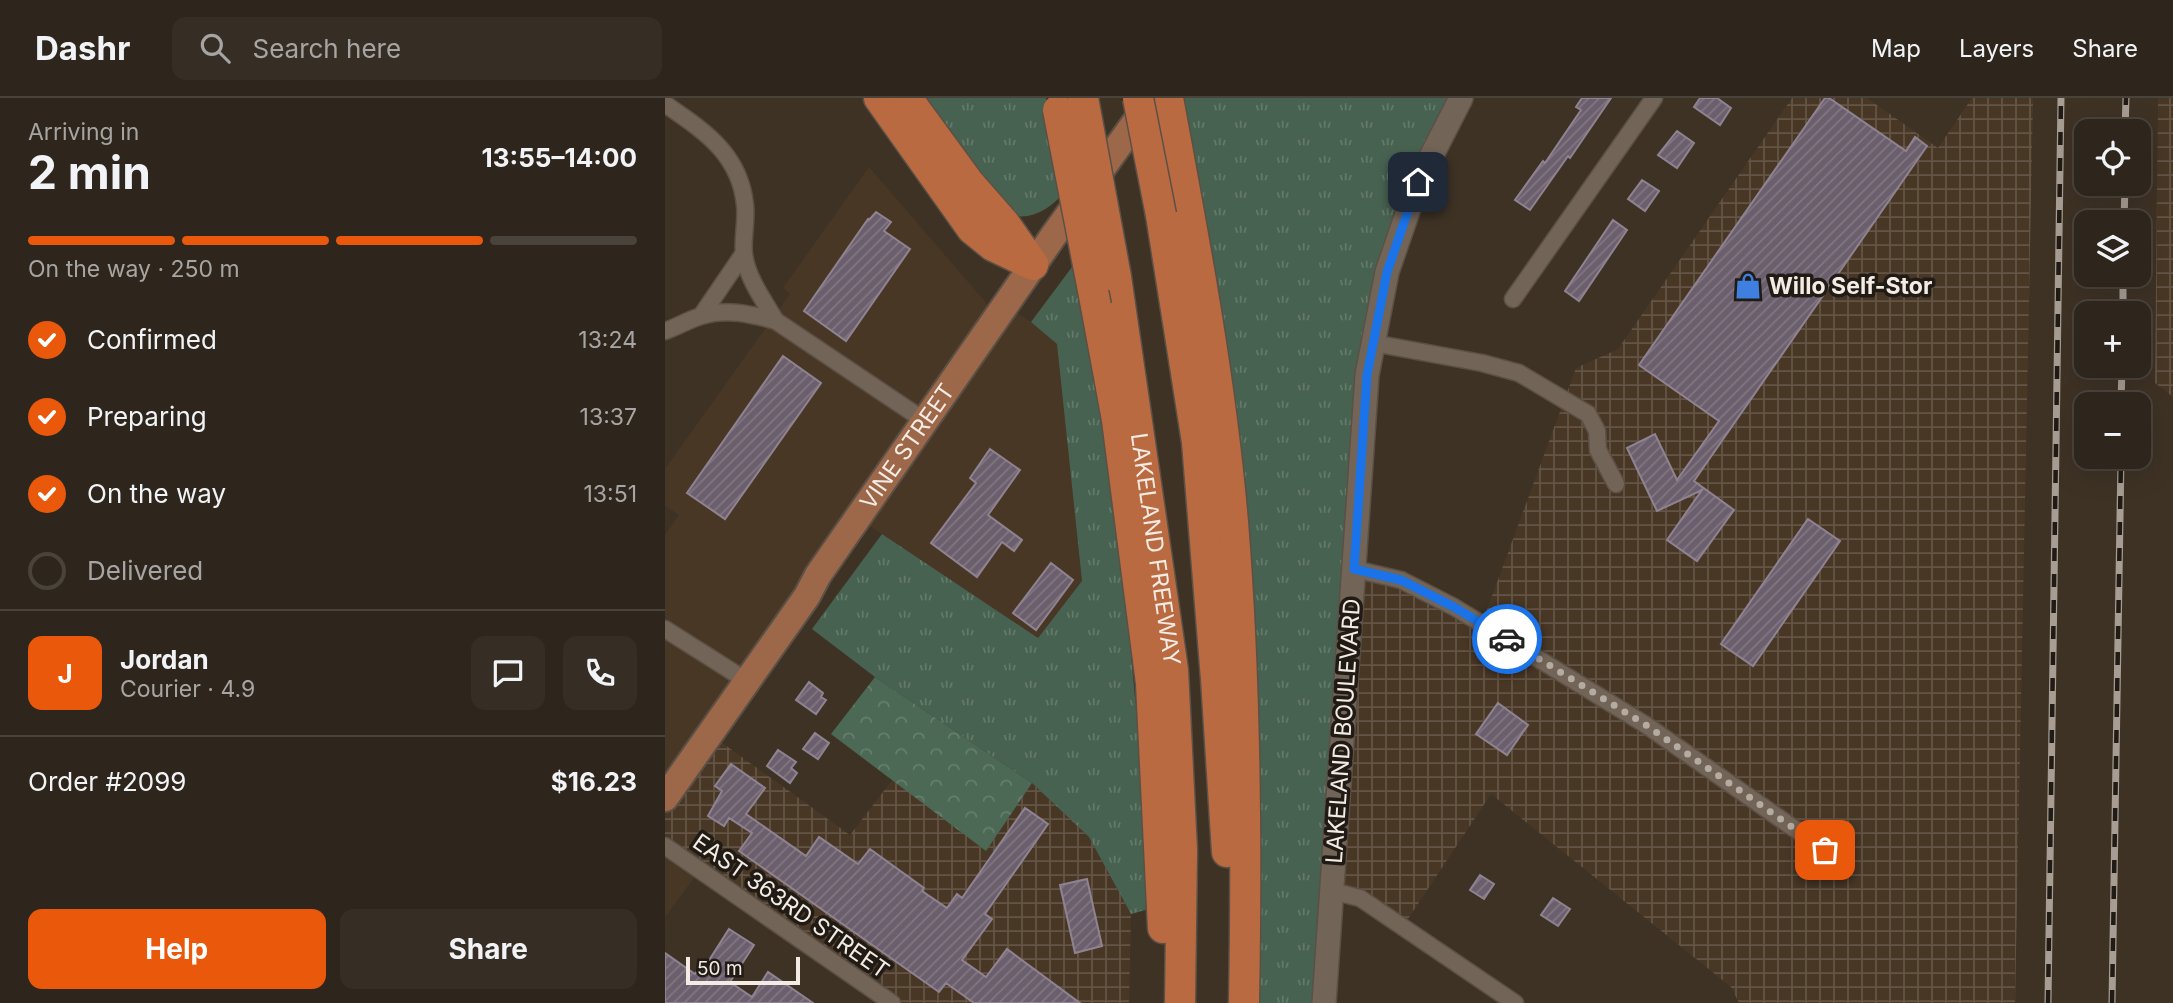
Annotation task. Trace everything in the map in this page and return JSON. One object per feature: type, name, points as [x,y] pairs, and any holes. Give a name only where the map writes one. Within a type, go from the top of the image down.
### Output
[{"type":"highway","points":[[879,98],[972,229],[993,246],[1033,265]]},
{"type":"highway","points":[[907,98],[970,184],[1005,224],[1033,265]]},
{"type":"highway","name":"LAKELAND FREEWAY","points":[[1138,98],[1161,215],[1199,470],[1229,879],[1229,1003]]},
{"type":"highway","points":[[1168,98],[1210,335],[1233,520],[1244,700],[1247,869],[1244,1003]]},
{"type":"highway","points":[[1066,102],[1096,306],[1117,420],[1151,683],[1162,925],[1174,1003]]},
{"type":"highway","name":"LAKELAND FREEWAY","points":[[1066,102],[1117,277],[1173,670],[1182,850],[1180,1003]]},
{"type":"main road","name":"VINE STREET","points":[[665,798],[1033,265],[1153,98]]},
{"type":"street","name":"LAKELAND BOULEVARD","points":[[1324,1003],[1367,375],[1387,272],[1418,182],[1461,98]]},
{"type":"street","points":[[1513,299],[1654,98]]},
{"type":"street","points":[[665,104],[705,131],[726,154],[739,176],[747,227],[744,253],[752,280],[776,321]]},
{"type":"street","points":[[701,316],[744,253]]},
{"type":"street","points":[[665,331],[701,316],[725,312],[752,314],[776,321],[925,421]]},
{"type":"street","points":[[1373,343],[1482,363],[1519,373],[1588,414],[1597,430],[1598,450],[1616,484]]},
{"type":"street","points":[[1354,569],[1401,580],[1454,607],[1646,725],[1825,850]]},
{"type":"street","points":[[665,629],[747,681]]},
{"type":"street","name":"EAST 363RD STREET","points":[[665,846],[892,1003]]},
{"type":"street","points":[[1332,891],[1360,898],[1515,1003]]},
{"type":"shaded area","points":[[1792,98],[1867,98],[1938,148],[1972,98],[2033,98],[2015,1003],[1739,1003],[1731,987],[1491,794],[1406,922],[1338,887],[1361,577],[1400,586],[1563,682],[1575,670],[1485,615],[1576,368],[1618,349]]},
{"type":"shaded area","points":[[2158,98],[2173,98],[2173,397],[2155,383]]},
{"type":"shaded area","points":[[869,167],[994,312],[744,675],[665,625],[665,535],[679,515],[665,506],[665,469],[790,294],[783,288]]},
{"type":"shaded area","points":[[1012,310],[1057,344],[1082,581],[1038,638],[864,522]]},
{"type":"shaded area","points":[[665,633],[741,682],[665,789]]},
{"type":"shaded area","points":[[714,737],[850,835],[893,779],[986,851],[1032,783],[1089,837],[1131,914],[1129,1003],[900,1003],[665,841],[665,806]]},
{"type":"shaded area","points":[[665,851],[697,874],[665,917]]},
{"type":"green space","points":[[920,98],[1046,98],[1064,193],[1053,204],[1033,215],[1011,215]]},
{"type":"green space","points":[[1180,98],[1451,98],[1418,160],[1389,230],[1369,308],[1315,1003],[1255,1003],[1260,872],[1258,704],[1248,530],[1208,236]]},
{"type":"green space","points":[[1072,267],[1116,492],[1140,752],[1149,909],[1131,914],[1089,837],[1032,783],[875,677],[812,629],[882,534],[1038,638],[1082,581],[1057,344],[1031,322]]},
{"type":"green space","points":[[875,677],[1032,783],[986,851],[831,734]]},
{"type":"building","points":[[1582,98],[1611,98],[1530,210],[1515,200],[1543,161],[1545,163],[1581,110],[1576,107]]},
{"type":"building","points":[[1700,98],[1717,98],[1731,108],[1720,125],[1694,107]]},
{"type":"building","points":[[1825,98],[1829,98],[1906,151],[1915,137],[1927,146],[1694,481],[1734,510],[1697,561],[1667,540],[1702,490],[1657,511],[1627,448],[1655,434],[1677,480],[1719,421],[1639,365]]},
{"type":"building","points":[[1677,131],[1694,143],[1677,168],[1658,155]]},
{"type":"building","points":[[1642,180],[1659,191],[1645,211],[1628,199]]},
{"type":"building","points":[[876,212],[891,222],[884,231],[910,249],[846,341],[804,311],[868,219]]},
{"type":"building","points":[[1613,220],[1627,230],[1579,301],[1565,291]]},
{"type":"building","points":[[783,356],[821,383],[725,519],[687,493]]},
{"type":"building","points":[[990,449],[1020,470],[988,515],[1022,540],[1014,551],[1002,542],[977,577],[931,543],[976,483],[970,478]]},
{"type":"building","points":[[1808,519],[1840,541],[1753,666],[1721,644]]},
{"type":"building","points":[[1051,563],[1073,580],[1036,630],[1013,613]]},
{"type":"building","points":[[809,682],[823,693],[821,697],[826,700],[816,714],[796,700]]},
{"type":"building","points":[[1498,703],[1528,725],[1507,755],[1476,734]]},
{"type":"building","points":[[815,733],[829,743],[818,759],[803,749]]},
{"type":"building","points":[[778,750],[796,762],[791,768],[797,773],[790,783],[767,766]]},
{"type":"building","points":[[731,764],[765,788],[746,814],[806,856],[819,837],[858,864],[870,849],[947,908],[957,894],[962,898],[1025,808],[1048,824],[985,914],[992,919],[962,960],[986,977],[1007,949],[1080,1003],[974,1003],[946,983],[939,992],[739,851],[752,833],[729,818],[724,826],[708,816],[722,791],[715,786]]},
{"type":"building","points":[[1480,875],[1494,884],[1484,899],[1470,890]]},
{"type":"building","points":[[1087,879],[1102,946],[1075,953],[1060,885]]},
{"type":"building","points":[[1553,898],[1570,909],[1558,926],[1541,915]]},
{"type":"building","points":[[729,929],[754,945],[730,982],[752,997],[768,972],[813,1003],[665,1003],[665,953],[695,974],[703,963],[706,965]]},
{"type":"railway","points":[[2048,1003],[2061,98]]},
{"type":"railway","points":[[2125,119],[2126,98]]},
{"type":"railway","points":[[2124,210],[2125,196]]},
{"type":"railway","points":[[2123,287],[2123,301]]},
{"type":"railway","points":[[2121,392],[2122,378]]},
{"type":"railway","points":[[2112,1003],[2121,469]]},
{"type":"way so far","points":[[1507,639],[1646,725],[1825,850]]},
{"type":"place","name":"Willo Self-Stor","points":[[1748,286]]},
{"type":"route","points":[[1418,182],[1387,272],[1367,375],[1354,569],[1401,580],[1454,607],[1507,639]]}]
